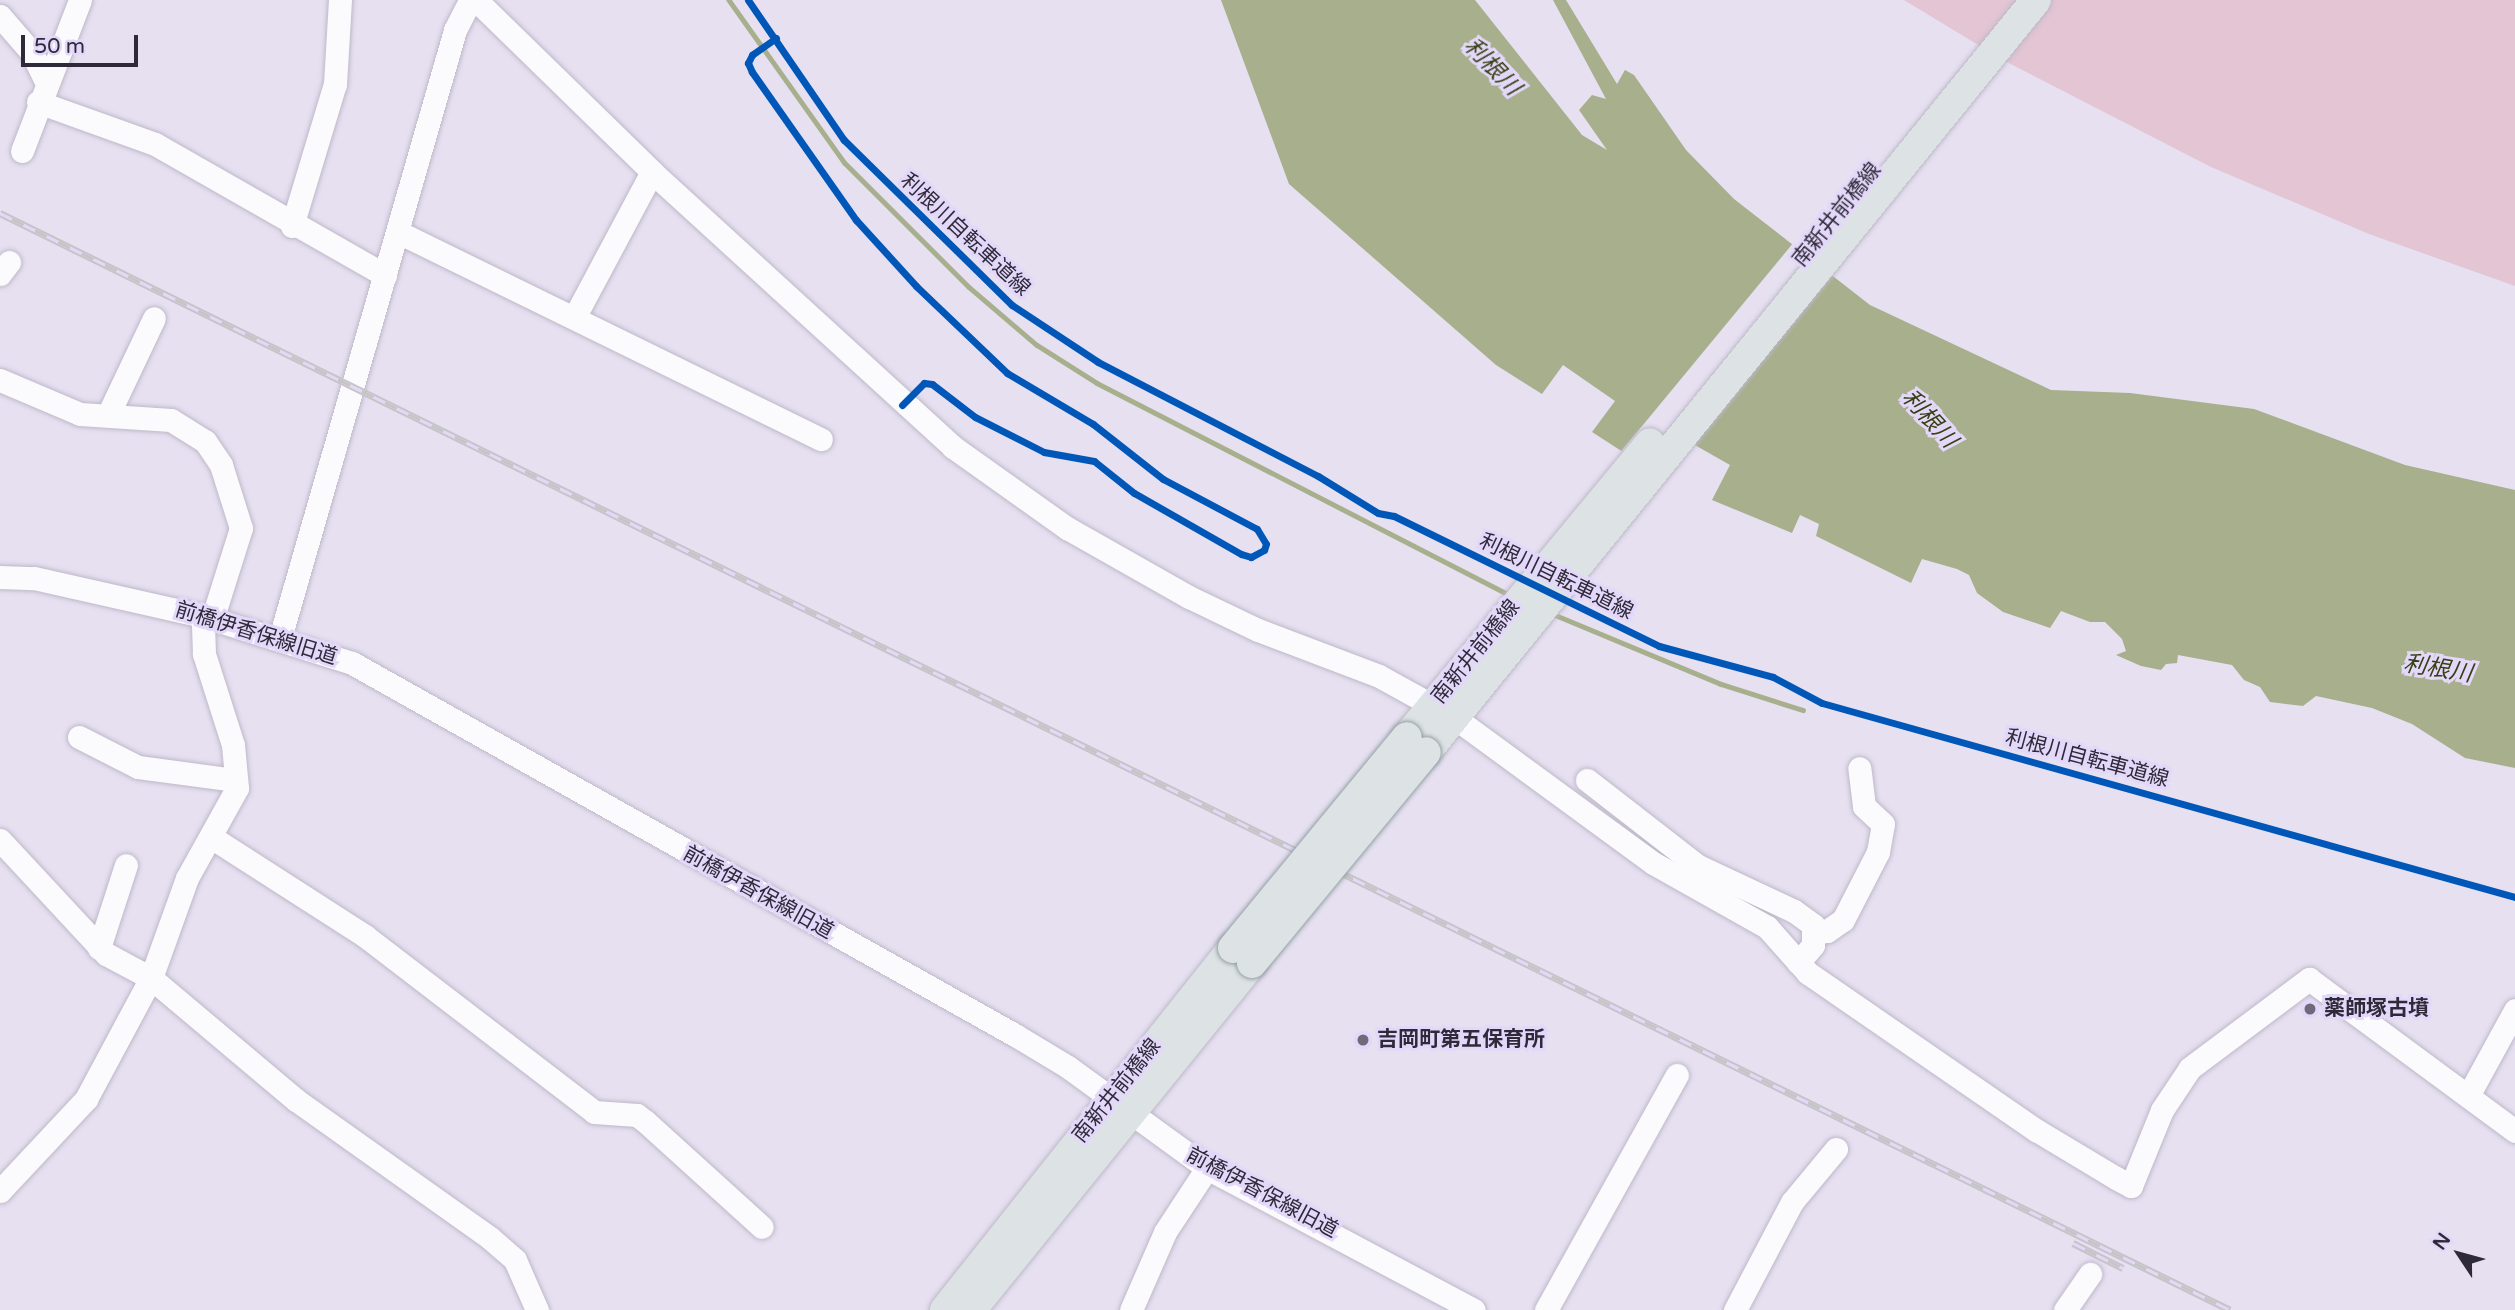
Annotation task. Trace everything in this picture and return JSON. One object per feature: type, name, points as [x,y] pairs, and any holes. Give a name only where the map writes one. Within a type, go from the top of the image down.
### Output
[{"type":"main road","name":"南新井前橋線","points":[[945,1310],[1120,1106],[1444,711],[2013,0]]},
{"type":"main road","name":"南新井前橋線","points":[[1468,681],[2036,0]]},
{"type":"main road","name":"南新井前橋線","points":[[971,1310],[1120,1106]]},
{"type":"street","points":[[22,151],[80,0]]},
{"type":"street","points":[[292,226],[335,84],[340,0]]},
{"type":"street","points":[[280,638],[455,30],[470,0]]},
{"type":"street","points":[[476,0],[652,172],[902,405],[1057,521],[1228,617],[1379,676],[1444,711],[1653,863],[1767,927],[1798,963],[2036,1130],[2131,1186],[2162,1110],[2183,1076],[2306,979],[2319,983],[2515,1131]]},
{"type":"street","points":[[0,16],[32,53],[43,93]]},
{"type":"street","points":[[43,93],[155,144],[292,226],[385,275]]},
{"type":"street","points":[[575,316],[652,172]]},
{"type":"street","points":[[398,232],[575,316],[821,439]]},
{"type":"street","points":[[108,415],[154,318]]},
{"type":"street","points":[[0,380],[80,414],[171,420],[187,426],[205,441],[221,465],[241,528],[208,618],[204,654],[233,745],[237,788],[187,878],[151,978],[86,1099],[0,1191]]},
{"type":"street","name":"前橋伊香保線旧道","points":[[0,577],[34,578],[208,618],[280,638],[352,663],[413,693],[639,827],[1015,1035],[1207,1168],[1474,1310]]},
{"type":"street","points":[[79,737],[138,767],[236,780]]},
{"type":"street","points":[[1816,932],[1843,920],[1878,852],[1883,824],[1864,806],[1859,768]]},
{"type":"street","points":[[1587,780],[1698,866],[1794,911],[1816,932]]},
{"type":"street","points":[[211,837],[365,936],[594,1112],[626,1113],[646,1122],[762,1227]]},
{"type":"street","points":[[0,840],[99,948],[151,978],[296,1100],[490,1238],[515,1260],[537,1310]]},
{"type":"street","points":[[99,948],[126,866]]},
{"type":"street","points":[[1798,963],[1813,945],[1816,932]]},
{"type":"street","points":[[2468,1096],[2515,1010]]},
{"type":"street","points":[[1546,1310],[1677,1075]]},
{"type":"street","points":[[1735,1310],[1792,1202],[1836,1149]]},
{"type":"street","points":[[1131,1310],[1165,1232],[1207,1168]]},
{"type":"street","points":[[2065,1310],[2091,1274]]},
{"type":"shaded area","points":[[1904,0],[2515,0],[2515,286],[2369,234],[2211,167],[2003,60]]},
{"type":"water","name":"利根川","points":[[1221,0],[1475,0],[1582,135],[1607,150],[1579,110],[1592,95],[1606,99],[1553,0],[1566,0],[1617,84],[1625,70],[1634,75],[1686,150],[1734,199],[1870,305],[2051,390],[2130,393],[2254,409],[2405,465],[2515,490],[2515,768],[2465,758],[2412,724],[2372,708],[2316,696],[2303,706],[2270,702],[2260,687],[2244,680],[2232,665],[2178,655],[2177,663],[2166,664],[2161,670],[2141,666],[2116,655],[2126,651],[2122,639],[2105,622],[2090,622],[2061,611],[2050,628],[2003,612],[1977,593],[1969,575],[1957,569],[1922,559],[1911,583],[1816,536],[1819,524],[1800,515],[1792,533],[1712,500],[1730,465],[1679,436],[1623,452],[1592,432],[1615,401],[1563,365],[1542,394],[1496,365],[1289,184]]},
{"type":"pier","points":[[1794,242],[1834,273],[1691,447],[1654,475],[1619,454]]},
{"type":"waterway","points":[[729,0],[845,163],[969,287],[1037,345],[1097,383],[1510,595]]},
{"type":"waterway","points":[[1553,614],[1721,684],[1803,710]]},
{"type":"railway","points":[[0,213],[2230,1310]]},
{"type":"railway","points":[[2073,1243],[2123,1268]]},
{"type":"cycle path","name":"利根川自転車道線","points":[[748,0],[844,140],[1012,305],[1098,362],[1318,476],[1378,513],[1394,516],[1659,646],[1773,677],[1822,703],[2515,897]]},
{"type":"cycle path","points":[[776,38],[752,55],[748,63],[752,72],[856,220],[916,286],[1007,373],[1093,424],[1163,479],[1257,529],[1266,544],[1264,550],[1251,557],[1241,554],[1134,493],[1094,461],[1044,452],[975,417],[932,384],[924,383],[902,405]]},
{"type":"place","name":"薬師塚古墳","points":[[2310,1009]]},
{"type":"place","name":"吉岡町第五保育所","points":[[1363,1040]]}]
